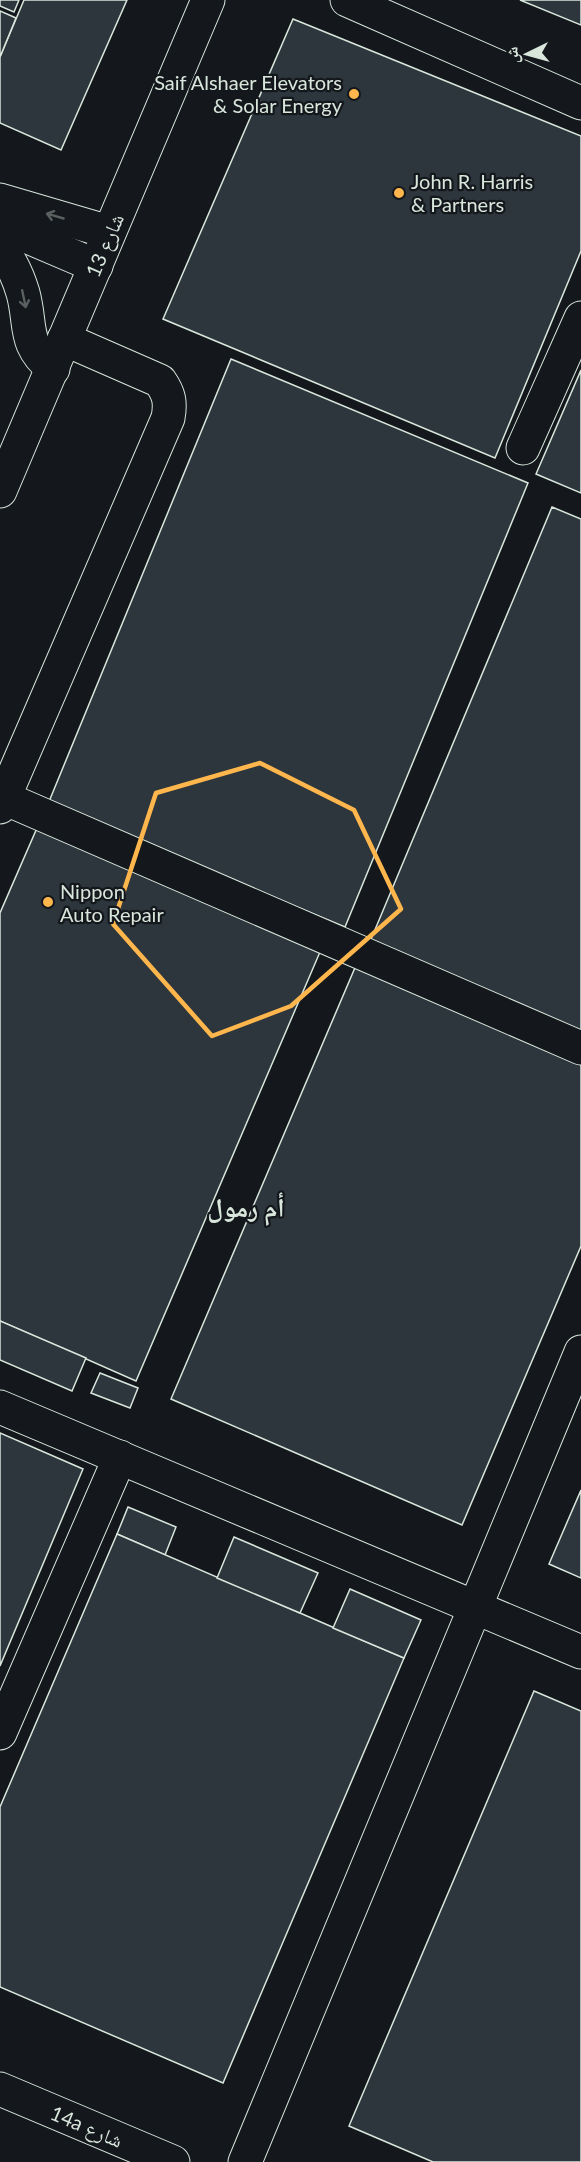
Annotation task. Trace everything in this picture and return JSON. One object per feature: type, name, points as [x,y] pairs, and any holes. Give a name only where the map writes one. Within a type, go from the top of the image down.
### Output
[{"type":"street","name":"شارع 13","points":[[0,491],[208,0]]},
{"type":"street","points":[[347,0],[581,103]]},
{"type":"street","points":[[0,200],[109,232]]},
{"type":"street","points":[[0,225],[96,266]]},
{"type":"street","points":[[0,246],[20,284],[31,342],[44,361],[58,354],[160,381],[167,392],[170,404],[168,418],[5,784],[581,1048]]},
{"type":"street","points":[[523,448],[581,318]]},
{"type":"street","points":[[245,2162],[581,1353]]},
{"type":"street","points":[[0,1407],[581,1652]]},
{"type":"street","points":[[0,1733],[120,1457]]},
{"type":"street","name":"14a شارع","points":[[0,2089],[173,2162]]},
{"type":"highlighted area","points":[[260,763],[354,810],[401,909],[291,1006],[212,1036],[113,924],[156,793]]},
{"type":"building","points":[[0,0],[19,0],[14,12],[0,6]]},
{"type":"building","points":[[24,0],[127,0],[61,150],[0,123],[0,57]]},
{"type":"building","points":[[520,0],[581,0],[581,25]]},
{"type":"building","points":[[0,11],[16,18],[0,57]]},
{"type":"building","name":"John R. Harris & Partners","points":[[293,19],[581,136],[581,251],[495,458],[163,319]]},
{"type":"building","points":[[231,359],[528,483],[345,927],[48,804]]},
{"type":"building","points":[[581,370],[581,493],[536,474]]},
{"type":"building","points":[[552,507],[581,519],[581,1033],[369,944]]},
{"type":"building","points":[[37,828],[320,952],[136,1381],[0,1321],[0,913]]},
{"type":"building","points":[[357,963],[581,1060],[581,1246],[462,1525],[171,1399]]},
{"type":"building","points":[[0,1321],[86,1358],[72,1391],[0,1360]]},
{"type":"building","points":[[100,1373],[138,1388],[130,1408],[91,1393]]},
{"type":"building","points":[[0,1433],[83,1469],[0,1666]]},
{"type":"building","points":[[581,1490],[581,1578],[549,1564]]},
{"type":"building","points":[[128,1507],[176,1527],[165,1555],[117,1534]]},
{"type":"building","points":[[117,1534],[404,1658],[223,2083],[0,1987],[0,1807]]},
{"type":"building","points":[[234,1537],[318,1573],[300,1613],[217,1578]]},
{"type":"building","points":[[350,1589],[421,1620],[404,1658],[333,1628]]},
{"type":"building","points":[[534,1691],[581,1711],[581,2162],[433,2162],[349,2126]]},
{"type":"place","name":"Saif Alshaer Elevators & Solar Energy","points":[[354,94]]},
{"type":"place","name":"John R. Harris & Partners","points":[[399,193]]},
{"type":"place","name":"Nippon Auto Repair","points":[[48,902]]},
{"type":"district","name":"أم رمول","points":[[246,1207]]}]
